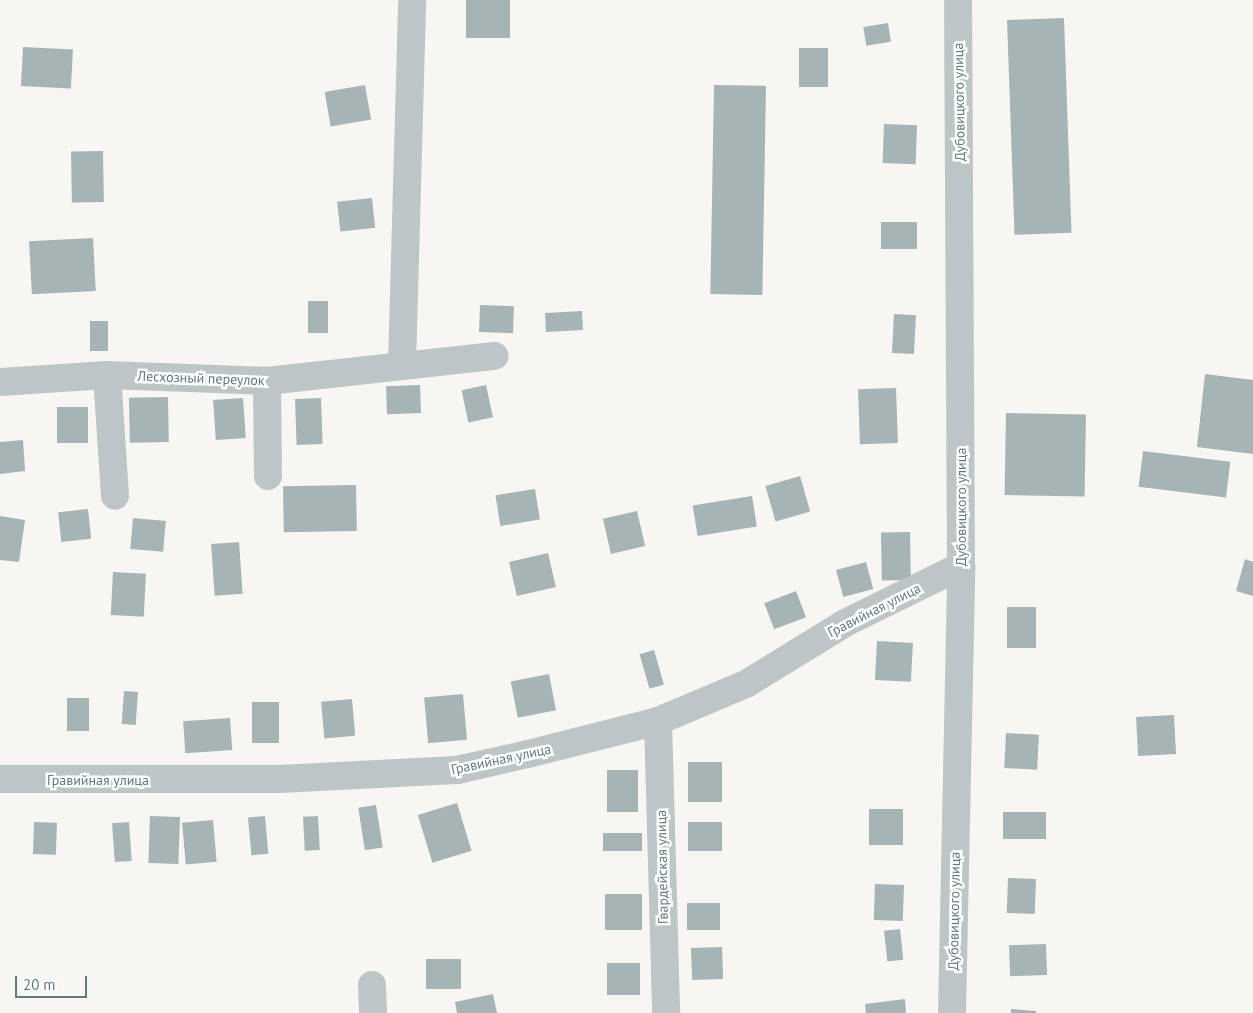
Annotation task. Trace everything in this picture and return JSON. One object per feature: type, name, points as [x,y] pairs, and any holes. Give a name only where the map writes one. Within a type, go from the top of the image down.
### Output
[{"type":"street","points":[[402,365],[412,0]]},
{"type":"street","name":"Дубовицкого улица","points":[[952,1013],[962,566],[958,0]]},
{"type":"street","name":"Лесхозный переулок","points":[[0,382],[108,375],[267,381],[495,356]]},
{"type":"street","points":[[108,375],[115,496]]},
{"type":"street","points":[[267,381],[268,476]]},
{"type":"street","name":"Гравийная улица","points":[[0,779],[279,779],[456,770],[658,721],[746,684],[846,623],[962,566]]},
{"type":"street","name":"Гвардейская улица","points":[[658,721],[666,1013]]},
{"type":"street","points":[[372,985],[373,1013]]},
{"type":"building","points":[[466,0],[510,0],[510,38],[466,38]]},
{"type":"building","points":[[1064,18],[1072,233],[1015,235],[1007,20]]},
{"type":"building","points":[[888,23],[891,42],[866,46],[863,27]]},
{"type":"building","points":[[23,47],[73,50],[71,89],[21,86]]},
{"type":"building","points":[[799,48],[828,48],[828,87],[799,87]]},
{"type":"building","points":[[365,85],[371,119],[331,127],[325,92]]},
{"type":"building","points":[[714,85],[766,86],[762,295],[710,294]]},
{"type":"building","points":[[884,124],[917,125],[916,164],[883,163]]},
{"type":"building","points":[[103,151],[104,202],[72,203],[71,152]]},
{"type":"building","points":[[372,198],[375,228],[340,231],[337,202]]},
{"type":"building","points":[[881,222],[917,222],[917,249],[881,249]]},
{"type":"building","points":[[93,238],[96,291],[32,294],[29,241]]},
{"type":"building","points":[[308,301],[328,301],[328,333],[308,333]]},
{"type":"building","points":[[480,305],[514,306],[513,333],[479,332]]},
{"type":"building","points":[[582,311],[583,330],[546,332],[545,313]]},
{"type":"building","points":[[894,314],[916,315],[914,354],[892,353]]},
{"type":"building","points":[[90,321],[108,321],[108,351],[90,351]]},
{"type":"building","points":[[1205,374],[1253,380],[1253,454],[1197,447]]},
{"type":"building","points":[[420,385],[421,413],[387,414],[386,386]]},
{"type":"building","points":[[486,385],[493,417],[468,422],[462,390]]},
{"type":"building","points":[[896,388],[898,443],[860,444],[858,389]]},
{"type":"building","points":[[168,397],[169,442],[130,443],[129,398]]},
{"type":"building","points":[[243,398],[246,438],[216,440],[213,400]]},
{"type":"building","points":[[321,398],[323,444],[297,445],[295,399]]},
{"type":"building","points":[[57,407],[88,407],[88,443],[57,443]]},
{"type":"building","points":[[1006,413],[1086,414],[1085,496],[1005,495]]},
{"type":"building","points":[[23,440],[25,471],[0,474],[0,442]]},
{"type":"building","points":[[1143,451],[1230,462],[1226,497],[1139,487]]},
{"type":"building","points":[[800,476],[810,512],[776,521],[765,486]]},
{"type":"building","points":[[356,485],[357,531],[284,532],[283,486]]},
{"type":"building","points":[[535,489],[540,520],[500,526],[495,495]]},
{"type":"building","points":[[752,496],[757,527],[698,536],[693,505]]},
{"type":"building","points":[[88,509],[91,539],[61,542],[58,512]]},
{"type":"building","points":[[637,511],[645,546],[611,554],[603,519]]},
{"type":"building","points":[[0,516],[25,520],[19,562],[0,560]]},
{"type":"building","points":[[133,518],[166,521],[163,552],[130,549]]},
{"type":"building","points":[[910,532],[911,580],[882,580],[881,533]]},
{"type":"building","points":[[239,542],[243,594],[215,596],[211,544]]},
{"type":"building","points":[[548,553],[556,587],[517,596],[509,562]]},
{"type":"building","points":[[1245,559],[1253,562],[1253,596],[1236,591]]},
{"type":"building","points":[[866,562],[873,589],[843,597],[836,570]]},
{"type":"building","points":[[113,572],[146,574],[144,617],[111,615]]},
{"type":"building","points":[[796,591],[806,617],[774,629],[764,603]]},
{"type":"building","points":[[1007,607],[1036,607],[1036,648],[1007,648]]},
{"type":"building","points":[[877,641],[913,643],[911,682],[875,680]]},
{"type":"building","points":[[654,650],[664,685],[650,689],[640,654]]},
{"type":"building","points":[[549,674],[556,710],[518,718],[511,681]]},
{"type":"building","points":[[124,691],[138,692],[136,725],[122,724]]},
{"type":"building","points":[[463,694],[467,740],[428,743],[424,697]]},
{"type":"building","points":[[67,698],[89,698],[89,731],[67,731]]},
{"type":"building","points":[[352,699],[355,736],[324,739],[321,702]]},
{"type":"building","points":[[252,702],[279,702],[279,743],[252,743]]},
{"type":"building","points":[[1174,715],[1176,754],[1138,756],[1136,717]]},
{"type":"building","points":[[230,718],[232,750],[185,753],[183,721]]},
{"type":"building","points":[[1006,733],[1039,735],[1037,770],[1004,768]]},
{"type":"building","points":[[688,762],[722,762],[722,802],[688,802]]},
{"type":"building","points":[[607,770],[638,770],[638,812],[607,812]]},
{"type":"building","points":[[457,803],[472,851],[432,863],[418,815]]},
{"type":"building","points":[[376,805],[383,847],[365,850],[358,808]]},
{"type":"building","points":[[869,809],[903,809],[903,845],[869,845]]},
{"type":"building","points":[[1003,812],[1046,812],[1046,839],[1003,839]]},
{"type":"building","points":[[150,816],[180,817],[178,864],[148,863]]},
{"type":"building","points":[[265,816],[268,854],[251,855],[248,817]]},
{"type":"building","points":[[318,816],[320,850],[305,851],[303,817]]},
{"type":"building","points":[[213,820],[217,862],[186,865],[182,823]]},
{"type":"building","points":[[34,822],[57,823],[56,855],[33,854]]},
{"type":"building","points":[[129,822],[132,861],[115,862],[112,823]]},
{"type":"building","points":[[688,822],[722,822],[722,851],[688,851]]},
{"type":"building","points":[[603,833],[642,833],[642,851],[603,851]]},
{"type":"building","points":[[1008,878],[1036,879],[1035,914],[1007,913]]},
{"type":"building","points":[[875,884],[904,885],[903,921],[874,920]]},
{"type":"building","points":[[605,894],[642,894],[642,930],[605,930]]},
{"type":"building","points":[[687,903],[720,903],[720,930],[687,930]]},
{"type":"building","points":[[900,929],[903,960],[887,962],[884,931]]},
{"type":"building","points":[[1046,944],[1047,975],[1010,976],[1009,945]]},
{"type":"building","points":[[722,947],[723,979],[692,980],[691,948]]},
{"type":"building","points":[[426,959],[461,959],[461,989],[426,989]]},
{"type":"building","points":[[607,963],[640,963],[640,995],[607,995]]},
{"type":"building","points":[[493,994],[497,1013],[457,1013],[455,1002]]},
{"type":"building","points":[[905,999],[906,1013],[866,1013],[865,1004]]},
{"type":"building","points":[[1011,1009],[1036,1011],[1036,1013],[1011,1013]]}]
